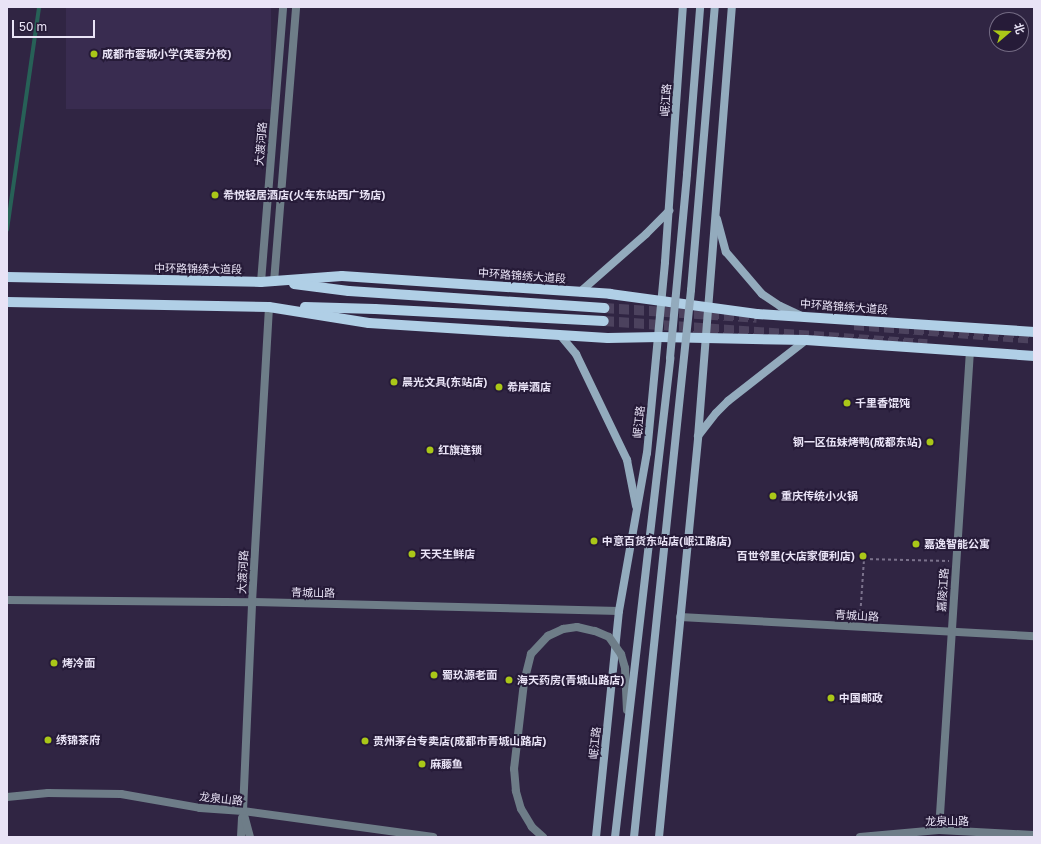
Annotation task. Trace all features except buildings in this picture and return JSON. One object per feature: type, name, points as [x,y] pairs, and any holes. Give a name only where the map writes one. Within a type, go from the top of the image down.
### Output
[{"type":"main road","name":"岷江路","points":[[596,837],[619,611],[638,512],[647,453],[662,301],[683,7]]},
{"type":"main road","points":[[615,837],[671,350],[700,7]]},
{"type":"main road","points":[[634,837],[691,290],[715,7]]},
{"type":"main road","points":[[659,837],[698,437],[732,7]]},
{"type":"main road","points":[[715,209],[726,252],[762,294],[780,306],[804,317]]},
{"type":"main road","points":[[580,292],[646,234],[669,211]]},
{"type":"main road","name":"中环路锦绣大道段","points":[[7,277],[274,282],[342,276],[580,292],[757,314],[1034,332]]},
{"type":"main road","points":[[274,282],[349,291],[604,308]]},
{"type":"main road","points":[[7,302],[375,309],[604,321]]},
{"type":"main road","points":[[269,307],[369,323],[608,338],[706,337],[806,340],[1034,356]]},
{"type":"main road","points":[[560,335],[576,354],[627,460],[638,512]]},
{"type":"main road","points":[[698,437],[716,413],[728,401],[806,340]]},
{"type":"street","name":"大渡河路","points":[[261,282],[283,7]]},
{"type":"street","points":[[274,282],[296,7]]},
{"type":"street","name":"大渡河路","points":[[250,837],[243,812],[252,602],[269,307]]},
{"type":"street","name":"嘉陵江路","points":[[939,830],[970,351]]},
{"type":"street","name":"青城山路","points":[[7,600],[252,602],[619,611]]},
{"type":"street","name":"青城山路","points":[[680,616],[951,633],[1034,636]]},
{"type":"street","points":[[543,837],[532,827],[521,809],[516,791],[514,769],[524,682],[532,654],[548,636],[563,629],[577,627],[595,631],[609,637],[621,654],[625,668],[628,723]]},
{"type":"street","name":"龙泉山路","points":[[7,797],[48,792],[121,794],[200,808],[243,812],[433,837]]},
{"type":"street","points":[[241,837],[243,812]]},
{"type":"street","name":"龙泉山路","points":[[860,837],[939,830],[1034,835]]},
{"type":"street","points":[[915,837],[936,835],[968,837]]},
{"type":"path","points":[[859,627],[864,559],[956,561]]},
{"type":"shaded area","points":[[66,7],[271,7],[271,109],[66,109]]},
{"type":"waterway","points":[[7,230],[39,7]]},
{"type":"tunnel","points":[[604,308],[757,318]]},
{"type":"tunnel","points":[[604,321],[927,344]]},
{"type":"tunnel","points":[[854,325],[1034,339]]},
{"type":"place","name":"成都市蓉城小学(芙蓉分校)","points":[[94,54]]},
{"type":"place","name":"希悦轻居酒店(火车东站西广场店)","points":[[215,195]]},
{"type":"place","name":"晨光文具(东站店)","points":[[394,382]]},
{"type":"place","name":"希岸酒店","points":[[499,387]]},
{"type":"place","name":"千里香馄饨","points":[[847,403]]},
{"type":"place","name":"钢一区伍妹烤鸭(成都东站)","points":[[930,442]]},
{"type":"place","name":"红旗连锁","points":[[430,450]]},
{"type":"place","name":"重庆传统小火锅","points":[[773,496]]},
{"type":"place","name":"中意百货东站店(岷江路店)","points":[[594,541]]},
{"type":"place","name":"嘉逸智能公寓","points":[[916,544]]},
{"type":"place","name":"天天生鲜店","points":[[412,554]]},
{"type":"place","name":"百世邻里(大店家便利店)","points":[[863,556]]},
{"type":"place","name":"烤冷面","points":[[54,663]]},
{"type":"place","name":"蜀玖源老面","points":[[434,675]]},
{"type":"place","name":"海天药房(青城山路店)","points":[[509,680]]},
{"type":"place","name":"中国邮政","points":[[831,698]]},
{"type":"place","name":"绣锦茶府","points":[[48,740]]},
{"type":"place","name":"贵州茅台专卖店(成都市青城山路店)","points":[[365,741]]},
{"type":"place","name":"麻藤鱼","points":[[422,764]]}]
